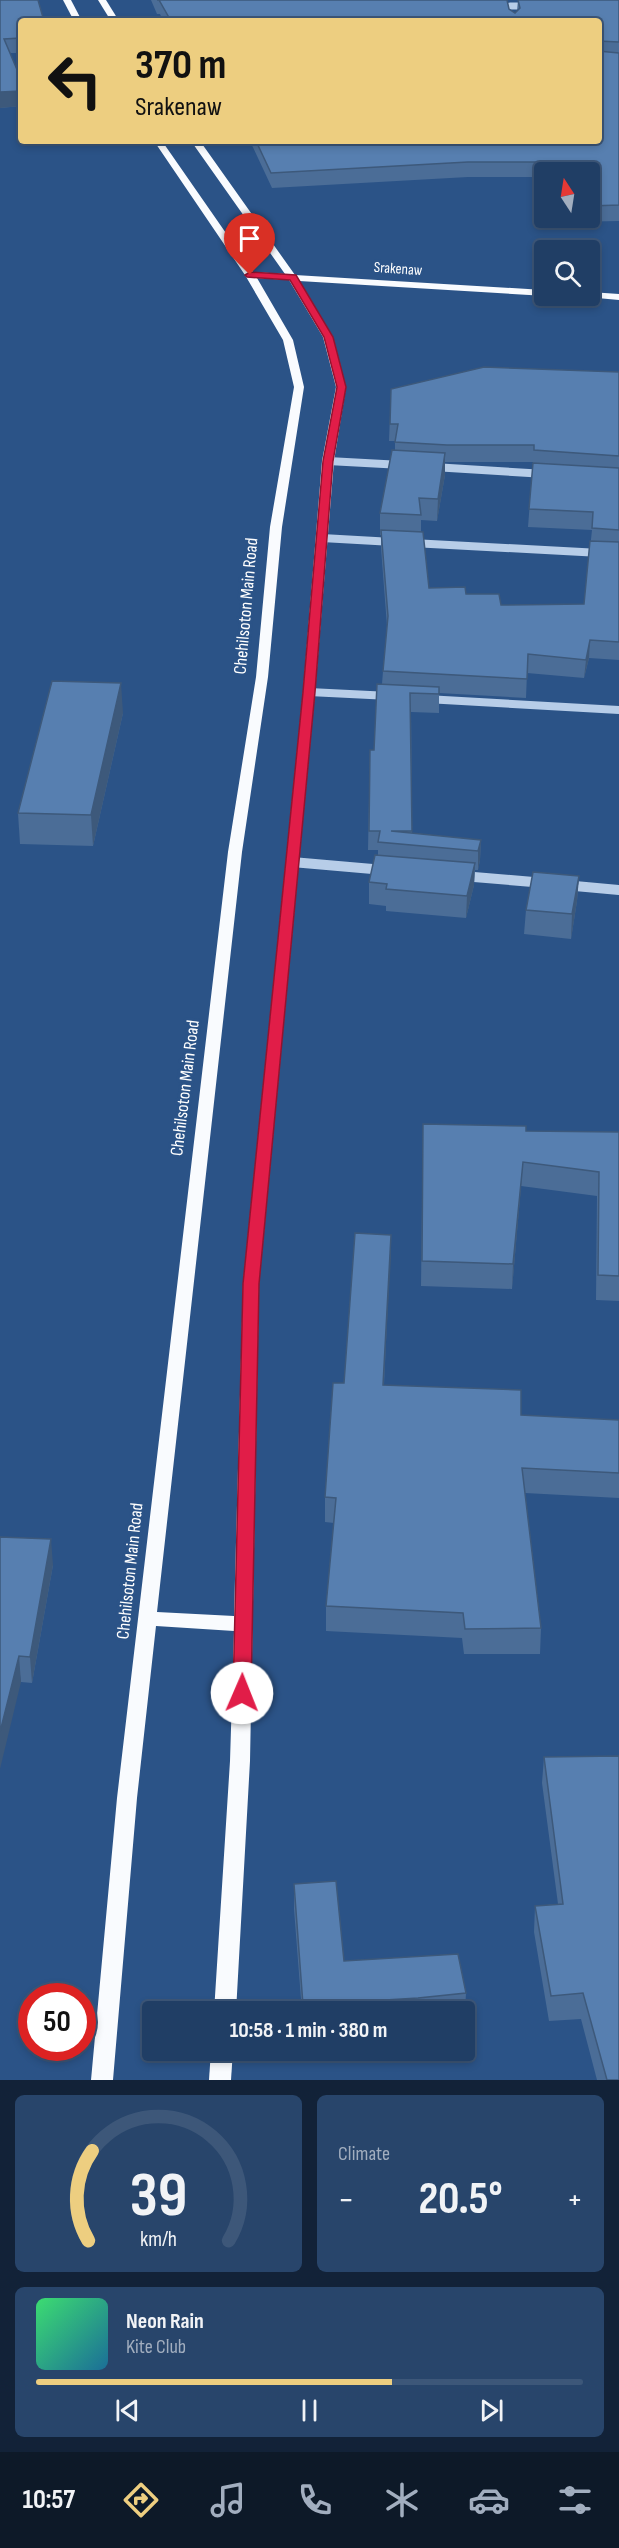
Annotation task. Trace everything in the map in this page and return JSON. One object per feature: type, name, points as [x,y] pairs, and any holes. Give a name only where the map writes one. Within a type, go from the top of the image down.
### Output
[{"type":"main road","points":[[67,0],[76,18]]},
{"type":"main road","points":[[102,0],[114,18]]},
{"type":"main road","name":"Chehilsoton Main Road","points":[[102,2080],[127,1798],[235,852],[262,677],[276,527],[299,387],[288,339],[250,275],[160,144]]},
{"type":"main road","points":[[197,144],[292,277],[328,337],[341,387],[328,461],[309,692],[251,1284],[240,1761],[226,2001]]},
{"type":"main road","name":"Srakenaw","points":[[250,275],[534,292]]},
{"type":"main road","points":[[600,296],[619,297]]},
{"type":"main road","points":[[147,1618],[243,1624]]},
{"type":"main road","points":[[220,2080],[221,2061]]},
{"type":"street","points":[[512,14],[509,3],[544,6]]},
{"type":"street","points":[[328,461],[409,466]]},
{"type":"street","points":[[421,466],[561,475]]},
{"type":"street","points":[[322,538],[619,554]]},
{"type":"street","points":[[309,692],[405,697]]},
{"type":"street","points":[[416,698],[619,710]]},
{"type":"street","points":[[291,862],[397,871]]},
{"type":"street","points":[[455,876],[619,890]]},
{"type":"building","points":[[0,0],[38,0],[43,18],[18,18],[18,38],[4,39],[18,72],[18,91],[0,92]]},
{"type":"building","points":[[159,0],[507,0],[509,9],[515,13],[520,8],[518,0],[619,0],[619,42],[602,41],[602,18],[169,18]]},
{"type":"building","points":[[602,51],[619,53],[619,205],[600,206],[600,162],[468,162],[271,173],[257,144],[602,144]]},
{"type":"building","points":[[484,367],[619,372],[619,456],[534,450],[534,445],[447,445],[395,442],[398,424],[390,424],[391,389]]},
{"type":"building","points":[[392,450],[445,453],[438,499],[419,498],[421,515],[380,513]]},
{"type":"building","points":[[533,463],[619,468],[619,530],[592,528],[593,512],[529,509]]},
{"type":"building","points":[[381,530],[423,532],[429,588],[465,587],[466,594],[499,594],[501,605],[584,604],[590,541],[619,542],[619,642],[590,640],[586,660],[528,654],[527,679],[383,671],[388,616]]},
{"type":"building","points":[[52,681],[121,683],[91,815],[18,813]]},
{"type":"building","points":[[377,684],[439,687],[439,694],[410,693],[412,831],[391,831],[481,840],[478,851],[378,842],[380,831],[369,831],[370,750],[374,750]]},
{"type":"building","points":[[375,855],[475,863],[467,896],[386,889],[387,884],[369,882]]},
{"type":"building","points":[[533,872],[579,876],[572,914],[526,910]]},
{"type":"building","points":[[423,1124],[526,1126],[526,1131],[619,1132],[619,1276],[598,1275],[599,1172],[523,1162],[513,1264],[422,1261]]},
{"type":"building","points":[[355,1233],[391,1235],[383,1385],[521,1390],[521,1415],[619,1420],[619,1473],[522,1468],[541,1628],[465,1629],[463,1613],[326,1606],[336,1498],[325,1497],[333,1383],[344,1383]]},
{"type":"building","points":[[0,1537],[51,1539],[30,1657],[19,1656],[0,1732]]},
{"type":"building","points":[[619,1756],[619,2080],[607,2080],[583,1993],[551,1996],[535,1906],[563,1904],[544,1757]]},
{"type":"building","points":[[336,1881],[344,1961],[458,1954],[466,1993],[369,2001],[303,2001],[294,1884]]},
{"type":"route","points":[[242,1693],[251,1284],[309,692],[328,461],[341,387],[328,337],[292,277],[250,275]]}]
